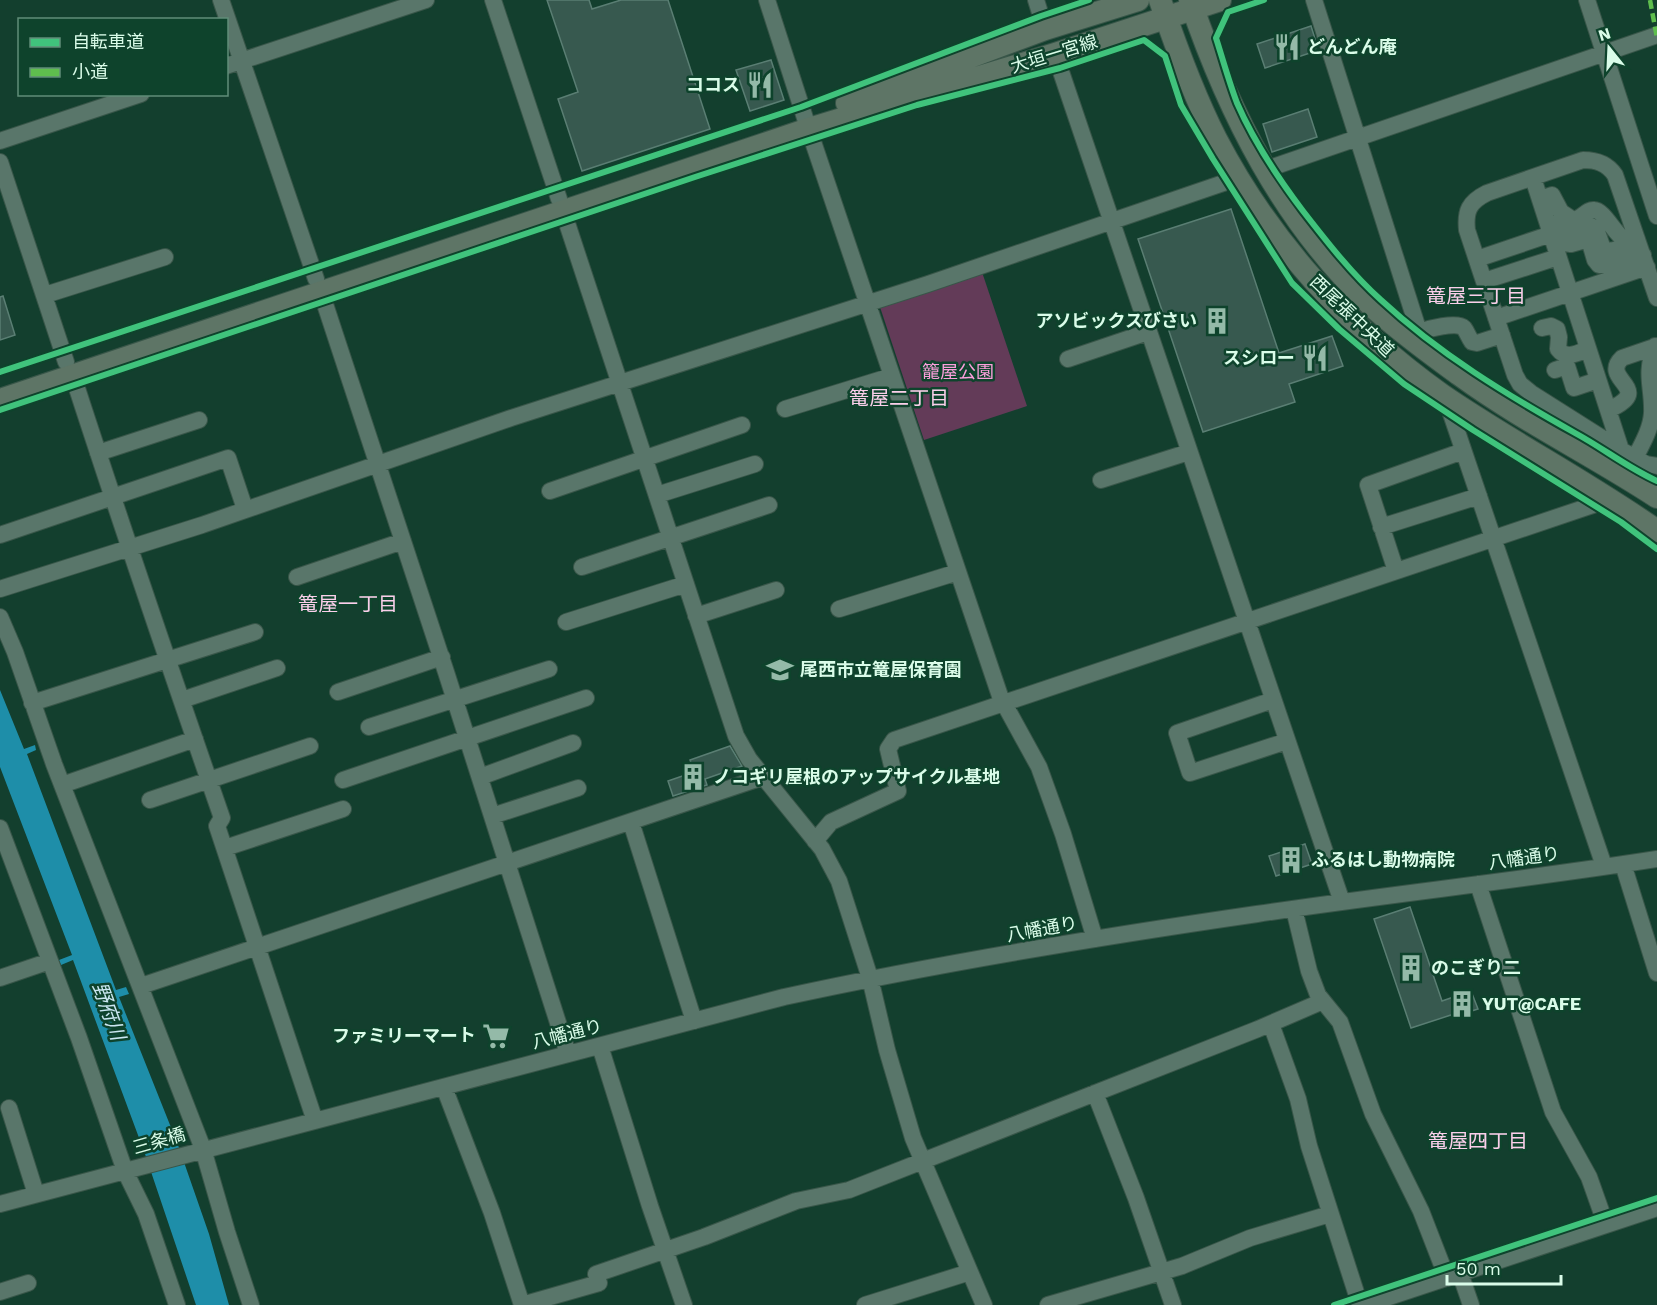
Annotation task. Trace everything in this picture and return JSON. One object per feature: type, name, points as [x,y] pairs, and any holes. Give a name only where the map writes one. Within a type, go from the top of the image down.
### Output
[{"type":"main road","name":"大垣一宮線","points":[[807,124],[1045,29],[1138,0]]},
{"type":"main road","name":"大垣一宮線","points":[[0,400],[69,369],[807,124],[1055,54],[1163,9],[1220,0]]},
{"type":"main road","name":"西尾張中央道","points":[[1191,5],[1213,65],[1247,140],[1264,170],[1316,244],[1343,276],[1377,310],[1416,335],[1470,382],[1657,497]]},
{"type":"main road","name":"西尾張中央道","points":[[1163,9],[1196,95],[1238,178],[1269,225],[1322,291],[1378,345],[1445,396],[1657,531]]},
{"type":"main road","name":"大垣一宮線","points":[[0,384],[69,369]]},
{"type":"street","points":[[221,0],[225,18]]},
{"type":"street","points":[[234,64],[426,0]]},
{"type":"street","points":[[493,0],[736,736],[749,759],[822,849],[839,881],[870,978],[913,1138],[984,1305]]},
{"type":"street","points":[[767,0],[958,572],[1004,703],[1039,767],[1063,834],[1095,939]]},
{"type":"street","points":[[1036,0],[1045,29]]},
{"type":"street","points":[[1314,0],[1358,136],[1416,335],[1432,327],[1459,326],[1464,328],[1472,342],[1477,343],[1502,335]]},
{"type":"street","points":[[1587,0],[1657,216]]},
{"type":"street","points":[[228,34],[234,64],[319,286],[442,657],[568,1054]]},
{"type":"street","points":[[1264,170],[1657,35]]},
{"type":"street","points":[[1055,54],[1342,902]]},
{"type":"street","points":[[0,141],[135,96]]},
{"type":"street","points":[[1657,298],[1615,175],[1611,168],[1604,164],[1595,160],[1583,160],[1487,193],[1467,208],[1467,230],[1520,384],[1530,393],[1628,454],[1646,464],[1657,466]]},
{"type":"street","points":[[0,162],[128,548],[222,818],[218,826],[315,1120]]},
{"type":"street","points":[[1533,177],[1608,410],[1628,454]]},
{"type":"street","points":[[0,589],[620,383],[928,284],[1238,178]]},
{"type":"street","points":[[1540,199],[1551,195],[1562,212],[1573,220],[1581,219],[1588,211],[1594,209],[1600,212],[1620,237],[1641,251]]},
{"type":"street","points":[[1550,232],[1571,244],[1584,240],[1590,243],[1595,260],[1599,265],[1608,265],[1641,251]]},
{"type":"street","points":[[1477,259],[1550,232]]},
{"type":"street","points":[[1496,318],[1570,294],[1641,251]]},
{"type":"street","points":[[45,296],[165,257]]},
{"type":"street","points":[[1484,281],[1558,257]]},
{"type":"street","points":[[1542,328],[1551,326],[1557,329],[1559,337],[1557,349],[1567,356],[1588,349]]},
{"type":"street","points":[[1068,359],[1148,332]]},
{"type":"street","points":[[1628,454],[1650,422],[1654,399],[1649,369],[1656,346]]},
{"type":"street","points":[[1608,410],[1624,403],[1629,393],[1628,384],[1617,373],[1616,366],[1619,361],[1656,346]]},
{"type":"street","points":[[1555,370],[1567,366],[1574,388],[1598,380]]},
{"type":"street","points":[[785,410],[892,376]]},
{"type":"street","points":[[1445,396],[1604,866]]},
{"type":"street","points":[[98,453],[200,420]]},
{"type":"street","points":[[550,491],[742,425]]},
{"type":"street","points":[[1396,571],[1368,485],[1463,451]]},
{"type":"street","points":[[1101,480],[1189,452]]},
{"type":"street","points":[[0,535],[228,458],[245,509]]},
{"type":"street","points":[[657,495],[755,464]]},
{"type":"street","points":[[1381,526],[1479,496]]},
{"type":"street","points":[[815,841],[831,822],[898,791],[888,749],[894,740],[1607,499]]},
{"type":"street","points":[[582,567],[769,505]]},
{"type":"street","points":[[297,577],[403,541]]},
{"type":"street","points":[[839,609],[958,572]]},
{"type":"street","points":[[566,622],[686,584]]},
{"type":"street","points":[[696,616],[776,590]]},
{"type":"street","points":[[0,617],[15,652],[62,785],[203,1149],[251,1305]]},
{"type":"street","points":[[32,703],[255,632]]},
{"type":"street","points":[[338,692],[442,657]]},
{"type":"street","points":[[182,700],[277,668]]},
{"type":"street","points":[[369,727],[549,669]]},
{"type":"street","points":[[343,780],[586,698]]},
{"type":"street","points":[[1273,700],[1177,733],[1190,772],[1287,741]]},
{"type":"street","points":[[62,785],[195,739]]},
{"type":"street","points":[[480,777],[573,743]]},
{"type":"street","points":[[150,800],[310,746]]},
{"type":"street","points":[[141,986],[763,777]]},
{"type":"street","points":[[492,816],[578,788]]},
{"type":"street","points":[[225,848],[343,809]]},
{"type":"street","points":[[631,822],[694,1021]]},
{"type":"street","points":[[0,828],[79,1038],[125,1171],[146,1214],[177,1305]]},
{"type":"street","name":"八幡通り","points":[[315,1120],[784,997],[870,978],[1095,939],[1342,902],[1657,859]]},
{"type":"street","points":[[1623,864],[1657,973]]},
{"type":"street","points":[[1478,884],[1553,1112],[1589,1177],[1606,1225]]},
{"type":"street","points":[[1294,909],[1309,971],[1318,995],[1340,1022],[1373,1114],[1454,1276],[1471,1305]]},
{"type":"street","points":[[0,978],[50,962]]},
{"type":"street","points":[[444,1087],[492,1213],[522,1305],[599,1283],[596,1274],[796,1202],[849,1190],[1323,1001]]},
{"type":"street","points":[[1270,1024],[1298,1099],[1309,1146],[1360,1305]]},
{"type":"street","points":[[600,1046],[646,1196],[684,1305]]},
{"type":"street","points":[[1095,1093],[1173,1305]]},
{"type":"street","points":[[9,1108],[36,1194]]},
{"type":"street","name":"三条橋","points":[[0,1204],[315,1120]]},
{"type":"street","points":[[1365,1305],[1657,1208]]},
{"type":"street","points":[[1048,1305],[1182,1266],[1250,1238],[1330,1214]]},
{"type":"street","points":[[865,1305],[970,1272]]},
{"type":"street","points":[[0,1292],[28,1283]]},
{"type":"green space","name":"籠屋公園","points":[[982,272],[1027,406],[924,440],[879,304]]},
{"type":"water","name":"野府川","points":[[0,690],[24,749],[35,745],[36,750],[27,754],[116,990],[126,987],[129,994],[119,997],[178,1145],[209,1234],[229,1305],[196,1305],[145,1154],[73,960],[61,965],[59,960],[72,955],[0,767]]},
{"type":"building","points":[[547,0],[589,0],[592,9],[621,0],[668,0],[710,129],[582,171],[558,99],[578,92]]},
{"type":"building","name":"どんどん庵","points":[[1311,26],[1317,45],[1315,46],[1316,51],[1265,68],[1257,44]]},
{"type":"building","name":"ココス","points":[[771,60],[784,100],[750,111],[736,70]]},
{"type":"building","points":[[1308,109],[1317,137],[1272,152],[1263,124]]},
{"type":"building","name":"アソビックスびさい","points":[[1231,209],[1279,353],[1332,336],[1343,366],[1289,384],[1295,402],[1203,432],[1138,239]]},
{"type":"building","points":[[3,296],[15,335],[0,340],[0,297]]},
{"type":"building","points":[[730,746],[742,766],[705,779],[707,785],[673,796],[668,781],[694,772],[690,760]]},
{"type":"building","name":"ふるはし動物病院","points":[[1305,844],[1312,864],[1276,876],[1269,856]]},
{"type":"building","name":"のこぎり二","points":[[1410,907],[1442,1001],[1471,991],[1478,1009],[1411,1028],[1374,919]]},
{"type":"marked path","points":[[1650,0],[1657,38]]},
{"type":"cycle path","points":[[0,372],[801,107],[1089,0]]},
{"type":"cycle path","points":[[1264,0],[1228,12],[1216,38],[1237,103],[1251,132],[1285,186],[1331,246],[1381,300],[1426,338],[1524,404],[1657,481]]},
{"type":"cycle path","points":[[0,410],[917,105],[1060,68],[1144,40],[1165,56],[1181,105],[1292,283],[1339,329],[1404,384],[1621,522],[1657,549]]},
{"type":"cycle path","points":[[1334,1305],[1657,1198]]},
{"type":"place","name":"どんどん庵","points":[[1287,47]]},
{"type":"place","name":"ココス","points":[[760,85]]},
{"type":"place","name":"アソビックスびさい","points":[[1217,321]]},
{"type":"place","name":"スシロー","points":[[1315,358]]},
{"type":"place","name":"尾西市立篭屋保育園","points":[[780,670]]},
{"type":"place","name":"ノコギリ屋根のアップサイクル基地","points":[[693,777]]},
{"type":"place","name":"ふるはし動物病院","points":[[1291,860]]},
{"type":"place","name":"のこぎり二","points":[[1411,968]]},
{"type":"place","name":"YUT@CAFE","points":[[1462,1004]]},
{"type":"place","name":"ファミリーマート","points":[[496,1036]]},
{"type":"district","name":"篭屋三丁目","points":[[1476,296]]},
{"type":"district","name":"篭屋二丁目","points":[[899,398]]},
{"type":"district","name":"篭屋一丁目","points":[[348,604]]},
{"type":"district","name":"篭屋四丁目","points":[[1478,1141]]}]
